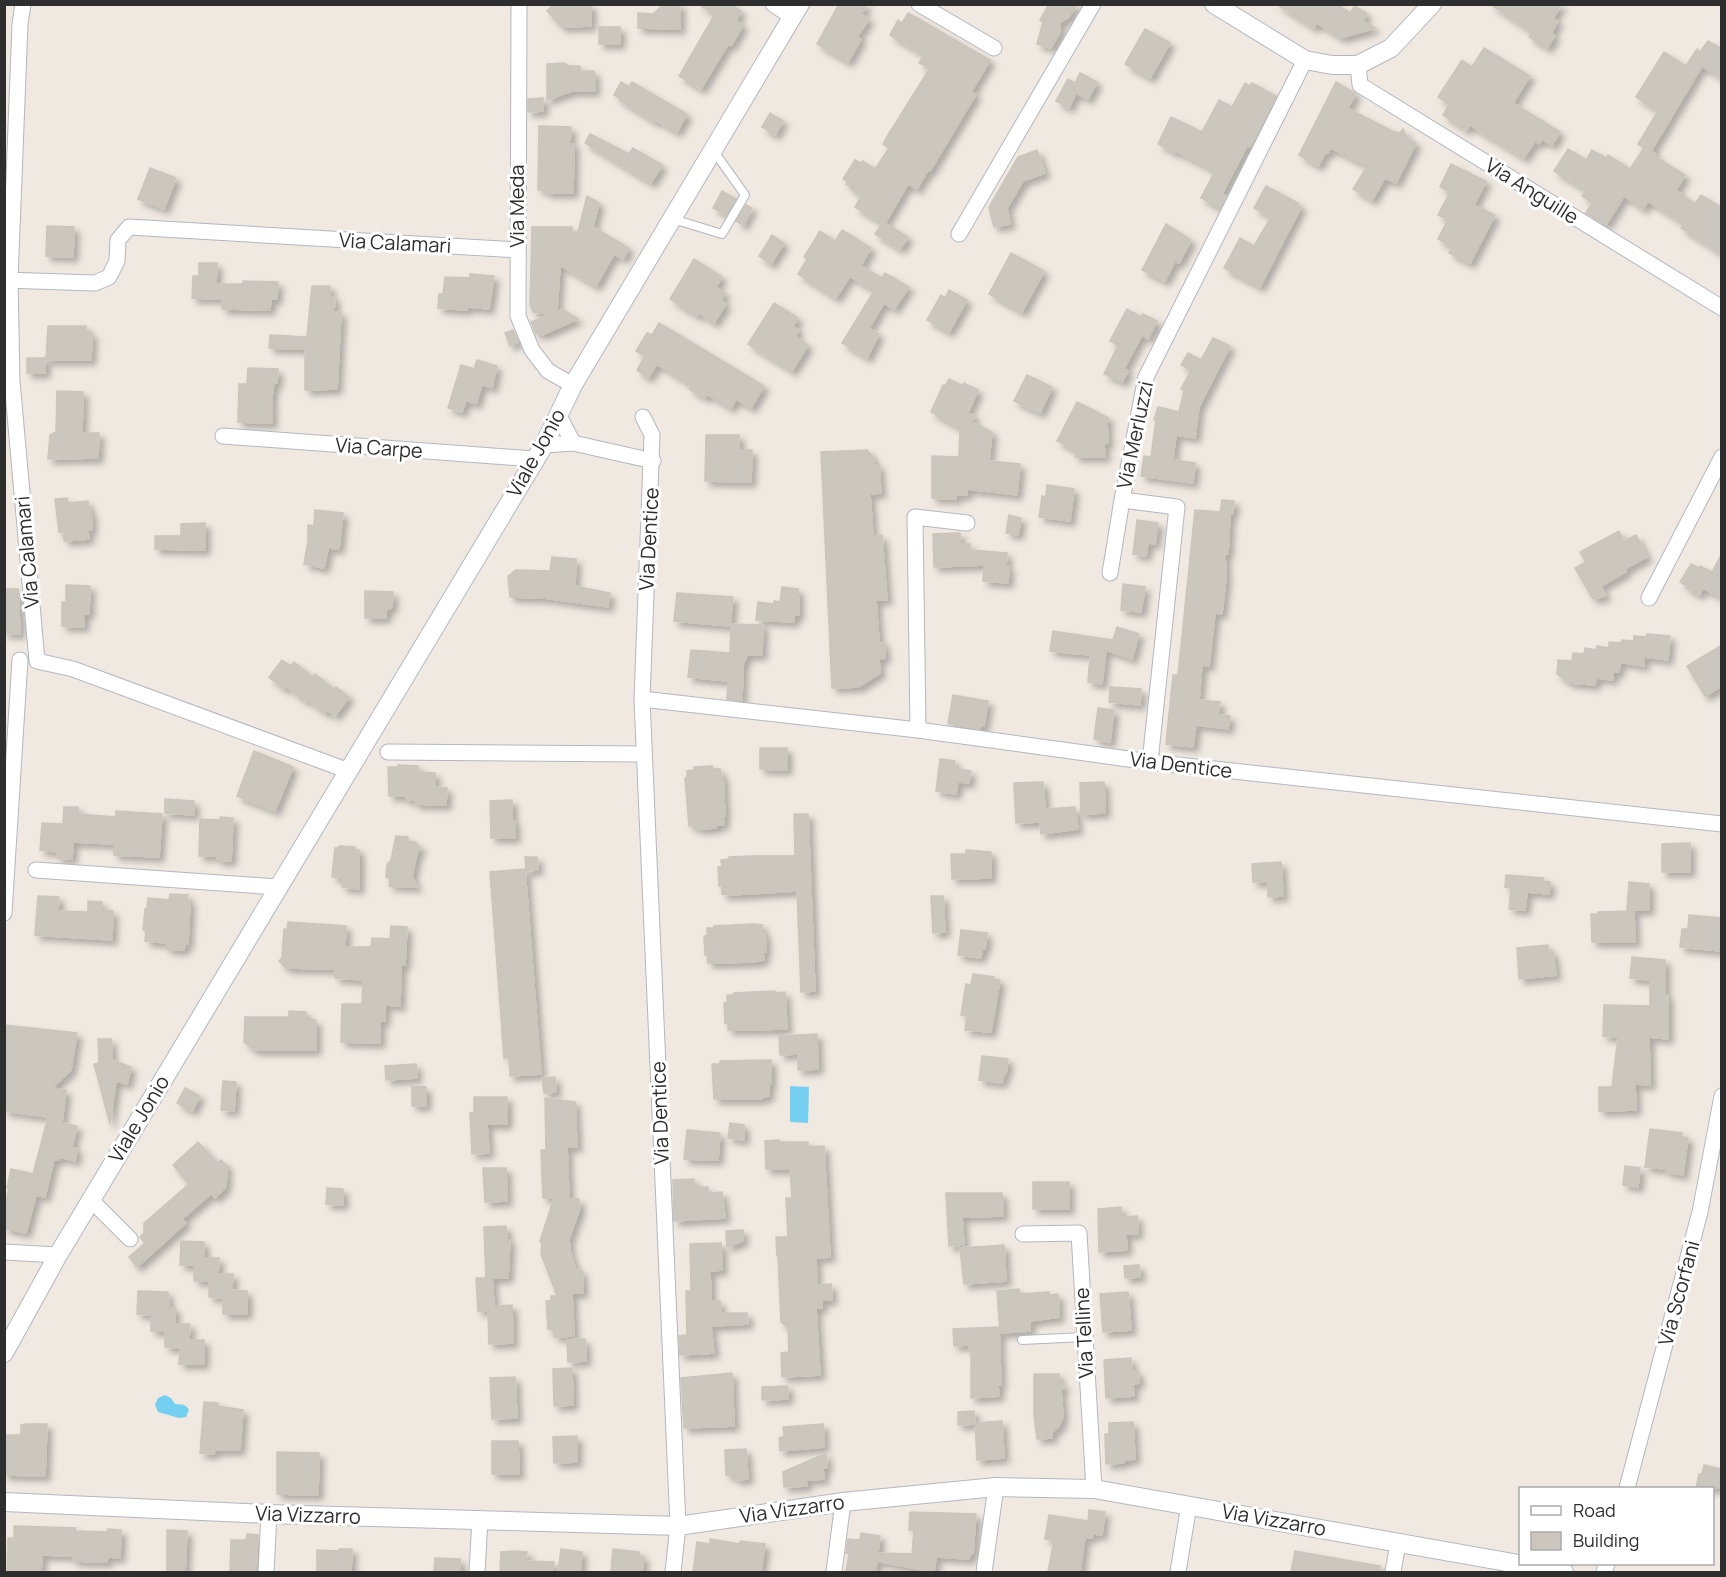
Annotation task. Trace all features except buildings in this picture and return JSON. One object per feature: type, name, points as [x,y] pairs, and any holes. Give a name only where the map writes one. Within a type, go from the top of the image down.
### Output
[{"type":"street","name":"Via Calamari","points":[[23,4],[20,24],[7,280],[12,381],[37,661]]},
{"type":"street","name":"Via Meda","points":[[519,4],[518,316],[532,350],[548,371],[573,385]]},
{"type":"street","name":"Viale Jonio","points":[[4,1353],[58,1255],[276,887],[349,771],[539,452],[573,385],[796,11],[773,4]]},
{"type":"street","points":[[919,4],[994,48]]},
{"type":"street","points":[[959,234],[1093,4]]},
{"type":"street","points":[[1214,4],[1305,60],[1332,65],[1358,65],[1391,48],[1432,4]]},
{"type":"street","name":"Via Merluzzi","points":[[1150,762],[1177,507],[1122,500],[1146,377],[1305,60]]},
{"type":"street","name":"Via Anguille","points":[[1358,65],[1360,85],[1722,308]]},
{"type":"street","name":"Via Calamari","points":[[7,280],[95,283],[109,277],[117,261],[118,240],[129,227],[517,250]]},
{"type":"street","points":[[558,414],[573,443]]},
{"type":"street","points":[[643,417],[652,435],[653,461]]},
{"type":"street","name":"Via Carpe","points":[[223,436],[539,452]]},
{"type":"street","name":"Via Dentice","points":[[539,452],[573,443],[653,461],[642,699],[678,1526],[673,1572]]},
{"type":"street","points":[[1650,598],[1722,457]]},
{"type":"street","points":[[1110,573],[1122,500]]},
{"type":"street","points":[[918,730],[915,517],[967,523]]},
{"type":"street","points":[[4,913],[12,659],[37,661],[73,669],[349,771]]},
{"type":"street","name":"Via Dentice","points":[[642,699],[918,730],[1150,762],[1722,824]]},
{"type":"street","points":[[388,752],[644,754]]},
{"type":"street","points":[[36,870],[276,887]]},
{"type":"street","name":"Via Scorfani","points":[[1627,1487],[1700,1212],[1722,1096]]},
{"type":"street","points":[[91,1200],[130,1239]]},
{"type":"street","name":"Via Telline","points":[[1023,1234],[1079,1233],[1094,1489]]},
{"type":"street","points":[[4,1252],[58,1255]]},
{"type":"street","points":[[984,1572],[996,1487]]},
{"type":"street","name":"Via Vizzarro","points":[[8,1500],[269,1514],[678,1526],[843,1502],[996,1487],[1094,1489],[1398,1543],[1509,1568],[1564,1572]]},
{"type":"street","points":[[834,1572],[843,1502]]},
{"type":"street","points":[[1178,1572],[1190,1505]]},
{"type":"street","points":[[266,1572],[269,1514]]},
{"type":"street","points":[[477,1572],[480,1520]]},
{"type":"street","points":[[1393,1572],[1398,1543]]},
{"type":"lane","points":[[673,219],[722,234],[745,195],[713,150]]},
{"type":"lane","points":[[1022,1340],[1084,1337]]},
{"type":"water","points":[[790,1086],[809,1087],[808,1123],[790,1122]]},
{"type":"water","points":[[165,1395],[175,1404],[186,1406],[189,1410],[186,1417],[179,1418],[158,1412],[155,1405],[158,1398]]}]
